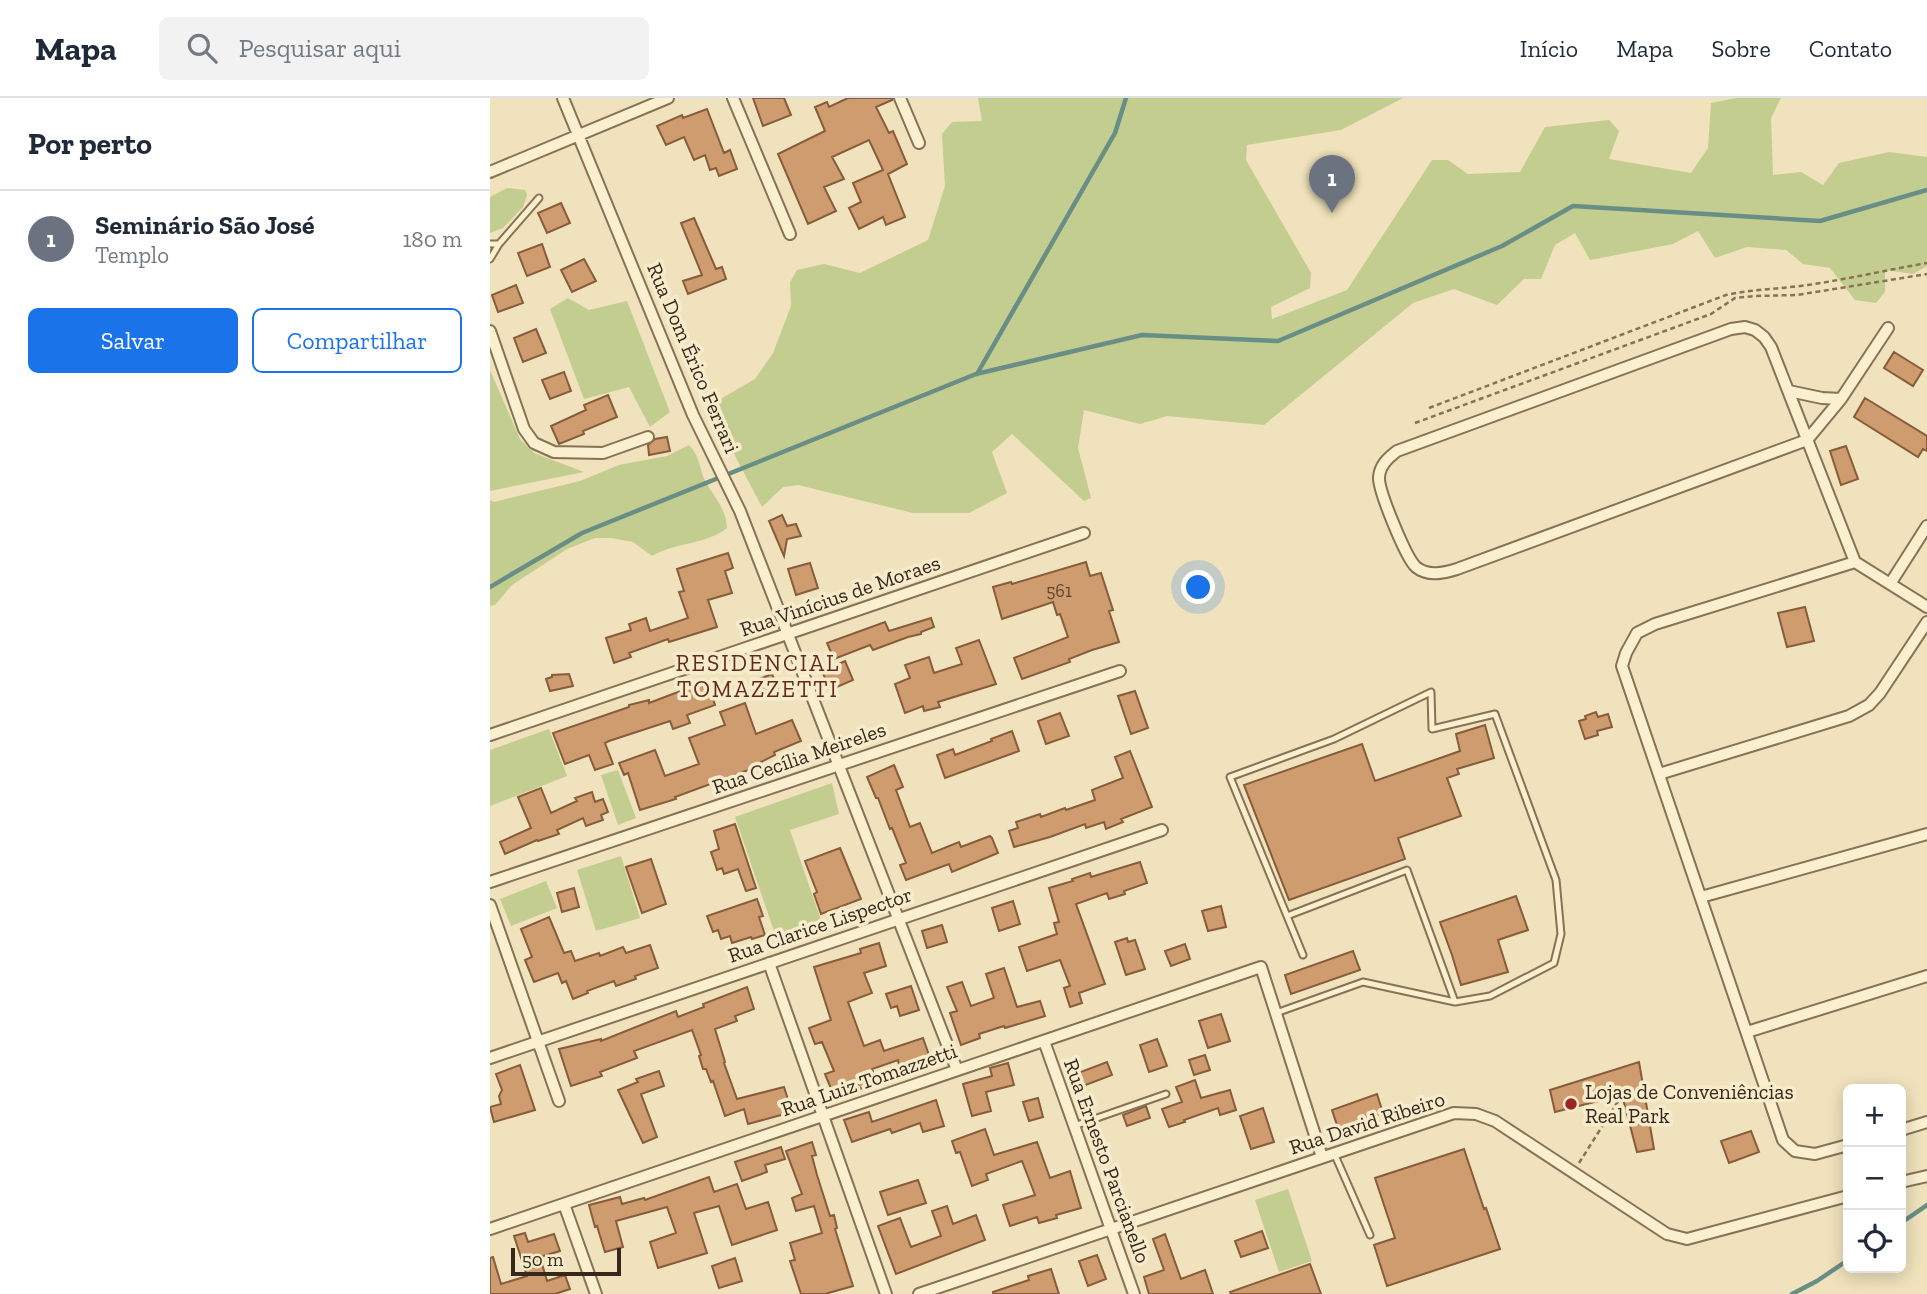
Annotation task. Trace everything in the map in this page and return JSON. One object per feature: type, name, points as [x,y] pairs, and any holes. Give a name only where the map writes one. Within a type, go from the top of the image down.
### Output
[{"type":"street","name":"Rua Dom Érico Ferrari","points":[[563,98],[693,415],[740,511],[957,1070]]},
{"type":"street","points":[[490,172],[668,98]]},
{"type":"street","points":[[733,98],[790,234]]},
{"type":"street","points":[[900,98],[919,143]]},
{"type":"street","points":[[1888,328],[1841,399],[1807,440],[1441,574],[1416,567],[1407,554],[1381,491],[1379,479],[1381,467],[1397,451],[1731,328],[1745,327],[1755,330],[1771,347],[1789,391],[1807,440],[1855,562],[1927,607]]},
{"type":"street","points":[[490,331],[524,429],[534,443],[554,452],[603,453],[648,437]]},
{"type":"street","points":[[1789,391],[1841,399]]},
{"type":"street","points":[[1890,584],[1927,526]]},
{"type":"street","name":"Rua Vinícius de Moraes","points":[[490,735],[1084,533]]},
{"type":"street","points":[[1843,1146],[1815,1154],[1795,1152],[1783,1140],[1622,666],[1637,633],[1655,624],[1855,562]]},
{"type":"street","points":[[1659,774],[1849,716],[1869,705],[1880,693],[1927,622]]},
{"type":"street","name":"Rua Cecília Meireles","points":[[490,882],[1120,671]]},
{"type":"street","name":"Rua Clarice Lispector","points":[[490,1058],[1162,830]]},
{"type":"street","points":[[1701,897],[1927,835]]},
{"type":"street","points":[[490,905],[559,1101]]},
{"type":"street","points":[[769,963],[886,1294]]},
{"type":"street","name":"Rua Luiz Tomazzetti","points":[[490,1229],[1261,967],[1276,1013]]},
{"type":"street","points":[[1747,1032],[1927,976]]},
{"type":"street","points":[[1276,1013],[1322,1157]]},
{"type":"street","name":"Rua Ernesto Parcianello","points":[[1044,1041],[1134,1294]]},
{"type":"street","name":"Rua David Ribeiro","points":[[919,1294],[1454,1113],[1476,1114],[1495,1121],[1667,1234],[1687,1238],[1843,1197]]},
{"type":"street","points":[[1906,1128],[1927,1122]]},
{"type":"street","points":[[1906,1181],[1927,1176]]},
{"type":"street","points":[[564,1204],[596,1294]]},
{"type":"lane","points":[[490,259],[499,244],[539,198]]},
{"type":"lane","points":[[490,244],[499,244]]},
{"type":"lane","points":[[1276,1013],[1363,982],[1455,1002],[1490,996],[1554,962],[1561,934],[1556,880],[1495,714],[1432,729],[1431,692],[1334,739],[1230,777],[1303,954]]},
{"type":"lane","points":[[1287,916],[1407,870],[1455,1002]]},
{"type":"lane","points":[[1074,1126],[1166,1094]]},
{"type":"lane","points":[[1334,1153],[1370,1235]]},
{"type":"path","points":[[1429,408],[1726,295],[1748,290],[1813,284],[1927,263]]},
{"type":"path","points":[[1415,423],[1711,314],[1735,298],[1797,295],[1927,274]]},
{"type":"path","points":[[1573,1172],[1622,1095]]},
{"type":"green space","points":[[978,98],[1403,98],[1341,130],[1247,145],[1246,160],[1311,273],[1310,288],[1271,307],[1272,319],[1347,290],[1432,160],[1448,160],[1468,174],[1520,172],[1545,127],[1609,120],[1619,131],[1609,159],[1691,173],[1708,148],[1711,103],[1736,98],[1781,98],[1771,118],[1773,175],[1801,172],[1823,185],[1839,163],[1889,152],[1927,157],[1927,266],[1913,274],[1885,270],[1885,292],[1876,303],[1855,300],[1830,268],[1803,264],[1786,250],[1747,247],[1715,258],[1698,231],[1673,244],[1590,260],[1575,233],[1555,245],[1541,279],[1524,279],[1497,305],[1454,289],[1413,303],[1264,425],[1167,416],[1140,424],[1084,410],[1078,448],[1091,498],[1084,501],[1012,434],[992,452],[1007,493],[969,513],[913,513],[798,485],[783,487],[762,507],[714,416],[719,400],[755,379],[773,353],[791,306],[790,282],[797,270],[824,264],[860,273],[928,240],[945,186],[942,134],[952,122],[982,121]]},
{"type":"green space","points":[[507,188],[525,190],[527,195],[523,207],[503,228],[490,233],[490,197]]},
{"type":"green space","points":[[568,298],[589,310],[627,301],[670,412],[650,427],[629,387],[584,399],[550,309]]},
{"type":"green space","points":[[490,370],[520,439],[534,453],[584,472],[490,491]]},
{"type":"green space","points":[[689,445],[721,507],[727,528],[709,538],[652,556],[633,542],[595,538],[567,549],[512,585],[495,605],[490,606],[490,500],[494,502],[580,481],[619,465],[667,456]]},
{"type":"green space","points":[[549,729],[567,776],[490,806],[490,750]]},
{"type":"green space","points":[[618,770],[636,818],[618,825],[601,775]]},
{"type":"green space","points":[[832,783],[839,814],[790,830],[823,926],[777,940],[735,817]]},
{"type":"green space","points":[[621,856],[640,918],[596,931],[577,870]]},
{"type":"green space","points":[[546,881],[557,908],[511,926],[500,899]]},
{"type":"green space","points":[[1288,1189],[1312,1261],[1279,1272],[1255,1200]]},
{"type":"building","points":[[753,98],[784,98],[791,115],[763,126]]},
{"type":"building","points":[[848,98],[892,98],[876,107],[889,133],[893,131],[907,164],[888,174],[905,217],[886,225],[883,217],[859,229],[849,208],[861,202],[853,183],[883,170],[869,140],[832,157],[844,179],[824,187],[836,211],[808,224],[778,154],[825,131],[815,107],[827,102],[829,107]]},
{"type":"building","points":[[707,109],[724,153],[730,150],[737,169],[719,176],[716,168],[710,170],[705,155],[694,160],[684,137],[666,145],[657,126],[682,115],[683,118]]},
{"type":"building","points":[[561,203],[570,223],[547,233],[538,213]]},
{"type":"building","points":[[694,218],[716,269],[722,267],[726,279],[688,294],[683,281],[702,275],[681,223]]},
{"type":"building","points":[[542,244],[550,267],[527,276],[518,253]]},
{"type":"building","points":[[584,259],[596,281],[572,292],[561,270]]},
{"type":"building","points":[[516,285],[523,303],[498,312],[492,295]]},
{"type":"building","points":[[536,329],[546,353],[523,362],[514,338]]},
{"type":"building","points":[[1894,352],[1923,370],[1913,386],[1884,368]]},
{"type":"building","points":[[564,372],[571,391],[550,399],[542,380]]},
{"type":"building","points":[[608,395],[617,417],[559,444],[551,426],[586,410],[584,405]]},
{"type":"building","points":[[1865,398],[1927,436],[1927,451],[1923,449],[1918,457],[1854,417]]},
{"type":"building","points":[[667,437],[670,451],[649,455],[648,445],[655,439]]},
{"type":"building","points":[[1846,446],[1858,479],[1841,485],[1830,451]]},
{"type":"building","points":[[782,515],[787,526],[796,524],[801,536],[787,539],[784,556],[769,521]]},
{"type":"building","points":[[728,553],[733,568],[725,571],[732,593],[708,600],[717,627],[669,642],[668,639],[629,653],[631,657],[614,663],[606,638],[631,630],[629,624],[646,618],[650,631],[688,618],[679,592],[684,591],[677,569]]},
{"type":"building","points":[[1086,562],[1090,576],[1101,573],[1113,610],[1109,611],[1119,642],[1092,650],[1069,659],[1070,662],[1022,679],[1014,658],[1068,637],[1053,602],[1002,619],[993,587]]},
{"type":"building","points":[[810,563],[818,588],[796,595],[788,569]]},
{"type":"building","points":[[1805,607],[1814,641],[1787,647],[1778,613]]},
{"type":"building","points":[[931,618],[934,627],[873,650],[870,645],[834,659],[827,643],[885,622],[889,631]]},
{"type":"building","points":[[979,640],[996,684],[938,702],[940,707],[924,711],[923,706],[905,713],[895,684],[910,678],[905,665],[929,657],[934,673],[962,664],[956,648]]},
{"type":"building","points":[[845,661],[853,680],[830,690],[822,671]]},
{"type":"building","points":[[569,674],[573,686],[550,691],[546,679],[552,675]]},
{"type":"building","points":[[772,674],[778,689],[757,697],[751,682]]},
{"type":"building","points":[[707,681],[715,705],[687,715],[690,723],[673,729],[670,721],[609,741],[605,743],[613,764],[595,770],[589,755],[565,764],[553,733],[629,705],[649,700],[649,703]]},
{"type":"building","points":[[1135,691],[1148,728],[1131,734],[1118,696]]},
{"type":"building","points":[[745,703],[756,734],[792,720],[801,741],[774,752],[775,755],[761,762],[762,765],[675,797],[676,799],[640,810],[628,773],[624,775],[619,763],[655,750],[665,776],[699,764],[689,738],[725,725],[720,712]]},
{"type":"building","points":[[1596,712],[1598,717],[1608,714],[1612,727],[1597,731],[1598,735],[1585,739],[1579,721]]},
{"type":"building","points":[[1060,713],[1069,736],[1046,744],[1038,721]]},
{"type":"building","points":[[1485,725],[1494,758],[1457,769],[1459,774],[1447,778],[1461,816],[1398,838],[1405,859],[1289,900],[1244,785],[1362,744],[1375,781],[1460,751],[1456,734]]},
{"type":"building","points":[[1012,731],[1019,751],[945,778],[937,755],[953,749],[955,755]]},
{"type":"building","points":[[1130,751],[1152,807],[1121,819],[1123,822],[1106,829],[1104,822],[1086,828],[1085,824],[1014,847],[1009,831],[1018,828],[1016,822],[1095,800],[1092,790],[1123,778],[1115,757]]},
{"type":"building","points":[[894,765],[903,787],[896,790],[910,827],[920,823],[932,853],[959,842],[961,847],[990,836],[998,853],[952,872],[949,864],[906,880],[900,865],[906,863],[867,777]]},
{"type":"building","points":[[541,788],[551,813],[577,801],[575,798],[592,792],[595,802],[603,799],[608,812],[601,815],[603,820],[586,826],[583,818],[557,830],[559,834],[505,854],[500,842],[531,828],[518,797]]},
{"type":"building","points":[[735,824],[756,888],[746,891],[738,869],[724,874],[722,868],[717,870],[711,852],[719,849],[714,831]]},
{"type":"building","points":[[840,848],[861,899],[821,914],[814,894],[817,892],[805,861]]},
{"type":"building","points":[[651,859],[666,904],[642,913],[626,867]]},
{"type":"building","points":[[1140,862],[1147,883],[1109,899],[1107,893],[1076,904],[1105,984],[1079,993],[1082,1003],[1070,1007],[1064,988],[1070,986],[1060,960],[1027,971],[1019,947],[1057,934],[1054,923],[1059,922],[1049,888],[1090,873],[1091,877]]},
{"type":"building","points":[[574,888],[579,907],[562,912],[557,893]]},
{"type":"building","points":[[1516,896],[1528,930],[1498,940],[1508,972],[1461,985],[1440,922]]},
{"type":"building","points":[[757,899],[763,916],[759,917],[765,935],[732,943],[730,936],[721,939],[718,930],[713,932],[707,916]]},
{"type":"building","points":[[1013,901],[1020,924],[999,931],[992,908]]},
{"type":"building","points":[[1221,906],[1226,927],[1208,931],[1202,911]]},
{"type":"building","points":[[549,917],[564,953],[571,951],[575,961],[599,953],[600,956],[623,947],[626,953],[650,945],[658,968],[616,986],[614,981],[573,999],[566,981],[562,983],[558,973],[534,982],[525,960],[532,957],[521,929]]},
{"type":"building","points":[[942,925],[947,942],[927,948],[922,931]]},
{"type":"building","points":[[1127,938],[1128,942],[1135,940],[1145,969],[1126,975],[1115,942]]},
{"type":"building","points":[[879,943],[886,966],[864,973],[872,993],[848,1002],[864,1046],[880,1040],[884,1051],[923,1038],[929,1055],[899,1065],[898,1060],[872,1069],[877,1083],[860,1089],[857,1081],[832,1091],[825,1074],[834,1071],[822,1042],[815,1044],[809,1028],[831,1020],[814,967],[861,953],[860,949]]},
{"type":"building","points":[[1185,944],[1190,959],[1171,966],[1165,951]]},
{"type":"building","points":[[1353,951],[1360,970],[1291,994],[1285,975]]},
{"type":"building","points":[[1004,968],[1017,1007],[1040,1001],[1045,1016],[979,1034],[980,1038],[961,1045],[950,1013],[957,1011],[947,987],[962,982],[971,1006],[994,998],[986,974]]},
{"type":"building","points":[[911,986],[919,1010],[900,1016],[897,1006],[891,1008],[886,994]]},
{"type":"building","points":[[747,987],[754,1009],[735,1016],[737,1021],[715,1029],[724,1063],[737,1099],[784,1087],[792,1112],[748,1124],[744,1109],[725,1116],[713,1081],[711,1082],[706,1069],[703,1069],[692,1030],[634,1051],[637,1058],[600,1072],[602,1076],[571,1086],[559,1049],[601,1041],[676,1011],[678,1017]]},
{"type":"building","points":[[1221,1014],[1230,1041],[1208,1048],[1199,1021]]},
{"type":"building","points":[[1157,1039],[1167,1066],[1149,1072],[1140,1045]]},
{"type":"building","points":[[1205,1055],[1210,1070],[1194,1075],[1189,1060]]},
{"type":"building","points":[[1107,1062],[1112,1075],[1083,1086],[1078,1073]]},
{"type":"building","name":"Lojas de Conveniências Real Park","points":[[1639,1062],[1654,1149],[1637,1152],[1622,1095],[1555,1112],[1550,1090]]},
{"type":"building","points":[[1008,1063],[1014,1085],[986,1092],[991,1111],[972,1116],[963,1084],[992,1076],[990,1068]]},
{"type":"building","points":[[520,1065],[535,1110],[494,1122],[490,1107],[501,1104],[499,1096],[502,1090],[496,1074]]},
{"type":"building","points":[[659,1071],[664,1086],[641,1094],[657,1137],[643,1143],[618,1090],[638,1082],[636,1079]]},
{"type":"building","points":[[1195,1080],[1201,1098],[1230,1090],[1236,1110],[1220,1115],[1218,1108],[1169,1127],[1162,1109],[1182,1102],[1176,1087]]},
{"type":"building","points":[[1377,1094],[1383,1113],[1338,1128],[1332,1110]]},
{"type":"building","points":[[1038,1098],[1043,1117],[1029,1121],[1023,1102]]},
{"type":"building","points":[[936,1100],[944,1126],[923,1132],[920,1123],[892,1133],[890,1129],[852,1142],[844,1120],[869,1112],[872,1122]]},
{"type":"building","points":[[1146,1106],[1150,1118],[1127,1126],[1123,1115]]},
{"type":"building","points":[[1263,1108],[1274,1142],[1251,1149],[1240,1116]]},
{"type":"building","points":[[985,1129],[994,1155],[1037,1142],[1050,1178],[1070,1171],[1081,1208],[1039,1223],[1037,1217],[1010,1226],[1003,1205],[1035,1195],[1022,1161],[986,1174],[988,1180],[972,1186],[960,1152],[956,1153],[952,1141]]},
{"type":"building","points":[[1751,1131],[1759,1152],[1729,1163],[1721,1141]]},
{"type":"building","points":[[812,1142],[817,1175],[830,1216],[834,1215],[835,1229],[853,1286],[825,1294],[801,1294],[790,1261],[795,1260],[790,1243],[822,1233],[814,1206],[796,1211],[792,1198],[802,1194],[786,1151]]},
{"type":"building","points":[[781,1147],[785,1159],[765,1165],[767,1172],[742,1181],[735,1162]]},
{"type":"building","points":[[1464,1149],[1500,1249],[1387,1286],[1374,1245],[1395,1238],[1375,1178]]},
{"type":"building","points":[[709,1177],[714,1192],[737,1184],[746,1209],[768,1202],[777,1230],[732,1245],[719,1206],[694,1213],[707,1253],[658,1268],[650,1242],[676,1233],[667,1207],[616,1221],[623,1247],[605,1252],[589,1205],[620,1197],[622,1204],[644,1198],[645,1200]]},
{"type":"building","points":[[918,1180],[926,1203],[888,1215],[880,1192]]},
{"type":"building","points":[[947,1206],[953,1224],[976,1215],[985,1240],[896,1274],[878,1226],[900,1218],[911,1247],[941,1236],[932,1211]]},
{"type":"building","points":[[1262,1231],[1268,1248],[1241,1257],[1235,1241]]},
{"type":"building","points":[[525,1233],[528,1242],[554,1234],[560,1251],[540,1257],[547,1281],[565,1275],[570,1289],[555,1294],[490,1294],[490,1258],[493,1257],[501,1284],[527,1276],[514,1236]]},
{"type":"building","points":[[1165,1234],[1181,1279],[1205,1270],[1213,1294],[1149,1294],[1144,1277],[1164,1270],[1153,1239]]},
{"type":"building","points":[[1097,1255],[1106,1279],[1088,1286],[1079,1261]]},
{"type":"building","points":[[735,1258],[742,1281],[719,1288],[712,1266]]},
{"type":"building","points":[[1310,1264],[1321,1294],[1230,1292]]},
{"type":"building","points":[[1051,1269],[1059,1294],[993,1294],[1029,1280],[1028,1276]]},
{"type":"waterway","points":[[977,374],[1115,133],[1126,98]]},
{"type":"waterway","points":[[490,587],[582,533],[976,374],[1142,335],[1278,341],[1502,246],[1573,206],[1820,221],[1927,190]]},
{"type":"waterway","points":[[1906,1220],[1927,1205]]},
{"type":"waterway","points":[[1792,1294],[1843,1263]]},
{"type":"place","name":"Seminário São José","points":[[1332,213]]},
{"type":"place","name":"Lojas de Conveniências Real Park","points":[[1571,1104]]},
{"type":"district","name":"RESIDENCIAL TOMAZZETTI","points":[[758,676]]}]
